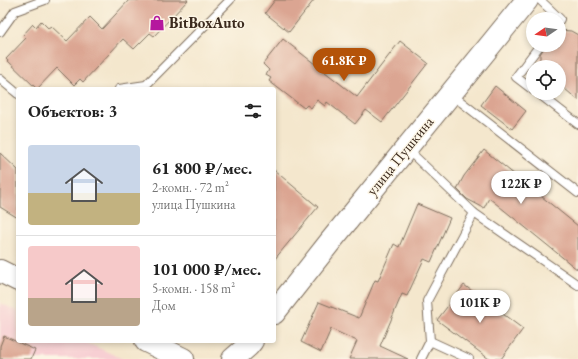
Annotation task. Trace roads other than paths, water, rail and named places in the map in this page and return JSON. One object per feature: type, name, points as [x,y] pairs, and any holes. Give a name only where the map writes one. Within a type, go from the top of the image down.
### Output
[{"type":"street","name":"улица Пушкина","points":[[276,311],[527,0]]},
{"type":"street","points":[[0,271],[16,279]]},
{"type":"street","points":[[150,343],[183,359]]},
{"type":"street","points":[[233,359],[250,343]]},
{"type":"lane","points":[[0,32],[15,11],[45,0]]},
{"type":"lane","points":[[132,87],[146,85],[230,0]]},
{"type":"lane","points":[[540,0],[553,12]]},
{"type":"lane","points":[[526,64],[516,77],[526,85]]},
{"type":"lane","points":[[0,79],[16,92]]},
{"type":"lane","points":[[451,94],[578,193]]},
{"type":"lane","points":[[547,100],[578,124]]},
{"type":"lane","points":[[406,149],[474,213],[578,285]]},
{"type":"lane","points":[[421,359],[430,341],[427,301],[474,213]]},
{"type":"lane","points":[[430,341],[469,359]]},
{"type":"place","name":"BitBoxAuto","points":[[157,23]]}]
